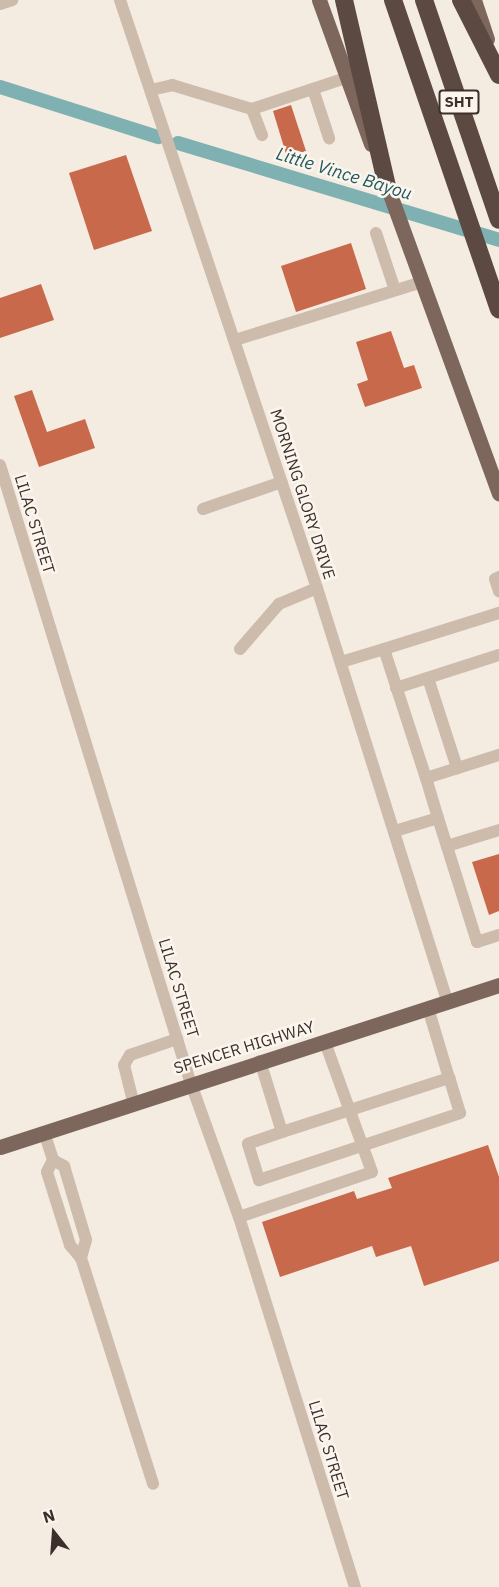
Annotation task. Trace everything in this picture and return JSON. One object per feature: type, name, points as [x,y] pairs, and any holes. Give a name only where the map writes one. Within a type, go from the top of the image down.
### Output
[{"type":"highway","points":[[345,0],[387,186]]},
{"type":"highway","name":"SHT","points":[[393,0],[499,309]]},
{"type":"highway","name":"SHT","points":[[424,0],[496,212]]},
{"type":"highway","points":[[461,0],[499,74]]},
{"type":"main road","points":[[319,0],[499,495]]},
{"type":"main road","points":[[474,0],[499,74]]},
{"type":"main road","name":"SPENCER HIGHWAY","points":[[0,1147],[190,1082],[325,1042],[499,985]]},
{"type":"street","points":[[0,4],[12,0]]},
{"type":"street","name":"MORNING GLORY DRIVE","points":[[120,0],[317,588],[447,1001]]},
{"type":"street","points":[[152,90],[172,85],[252,109],[346,78]]},
{"type":"street","points":[[313,89],[329,138]]},
{"type":"street","points":[[252,109],[262,135]]},
{"type":"street","points":[[376,233],[395,290]]},
{"type":"street","points":[[235,340],[422,282]]},
{"type":"street","name":"LILAC STREET","points":[[0,465],[190,1082],[239,1216],[355,1587]]},
{"type":"street","points":[[203,509],[282,482]]},
{"type":"street","points":[[499,578],[495,579],[499,591]]},
{"type":"street","points":[[240,649],[279,604],[317,588]]},
{"type":"street","points":[[341,662],[499,613]]},
{"type":"street","points":[[384,649],[477,942],[499,935]]},
{"type":"street","points":[[396,688],[499,655]]},
{"type":"street","points":[[428,678],[457,768]]},
{"type":"street","points":[[426,778],[499,755]]},
{"type":"street","points":[[395,831],[438,818]]},
{"type":"street","points":[[447,846],[499,830]]},
{"type":"street","points":[[428,1008],[460,1113],[259,1180],[248,1144],[449,1078]]},
{"type":"street","points":[[133,1101],[124,1065],[130,1055],[177,1039]]},
{"type":"street","points":[[239,1216],[372,1172],[325,1042]]},
{"type":"street","points":[[260,1061],[282,1132]]},
{"type":"street","points":[[44,1132],[53,1160],[64,1166],[83,1229],[86,1244],[81,1258]]},
{"type":"street","points":[[53,1160],[47,1172],[70,1245],[81,1258],[153,1485]]},
{"type":"building","points":[[291,105],[306,151],[287,157],[273,111]]},
{"type":"building","points":[[126,155],[152,231],[94,250],[69,173]]},
{"type":"building","points":[[351,243],[366,289],[296,312],[281,266]]},
{"type":"building","points":[[41,284],[54,320],[0,338],[0,298]]},
{"type":"building","points":[[391,331],[404,368],[414,365],[422,388],[365,407],[357,384],[368,380],[356,342]]},
{"type":"building","points":[[32,390],[47,432],[85,419],[95,448],[39,467],[14,396]]},
{"type":"building","points":[[499,854],[499,911],[489,915],[472,862]]},
{"type":"building","points":[[488,1145],[499,1177],[499,1261],[424,1286],[411,1246],[376,1257],[372,1246],[280,1277],[262,1222],[354,1191],[357,1199],[392,1188],[388,1178]]},
{"type":"waterway","name":"Little Vince Bayou","points":[[0,87],[158,137]]},
{"type":"waterway","name":"Little Vince Bayou","points":[[178,143],[499,240]]}]
